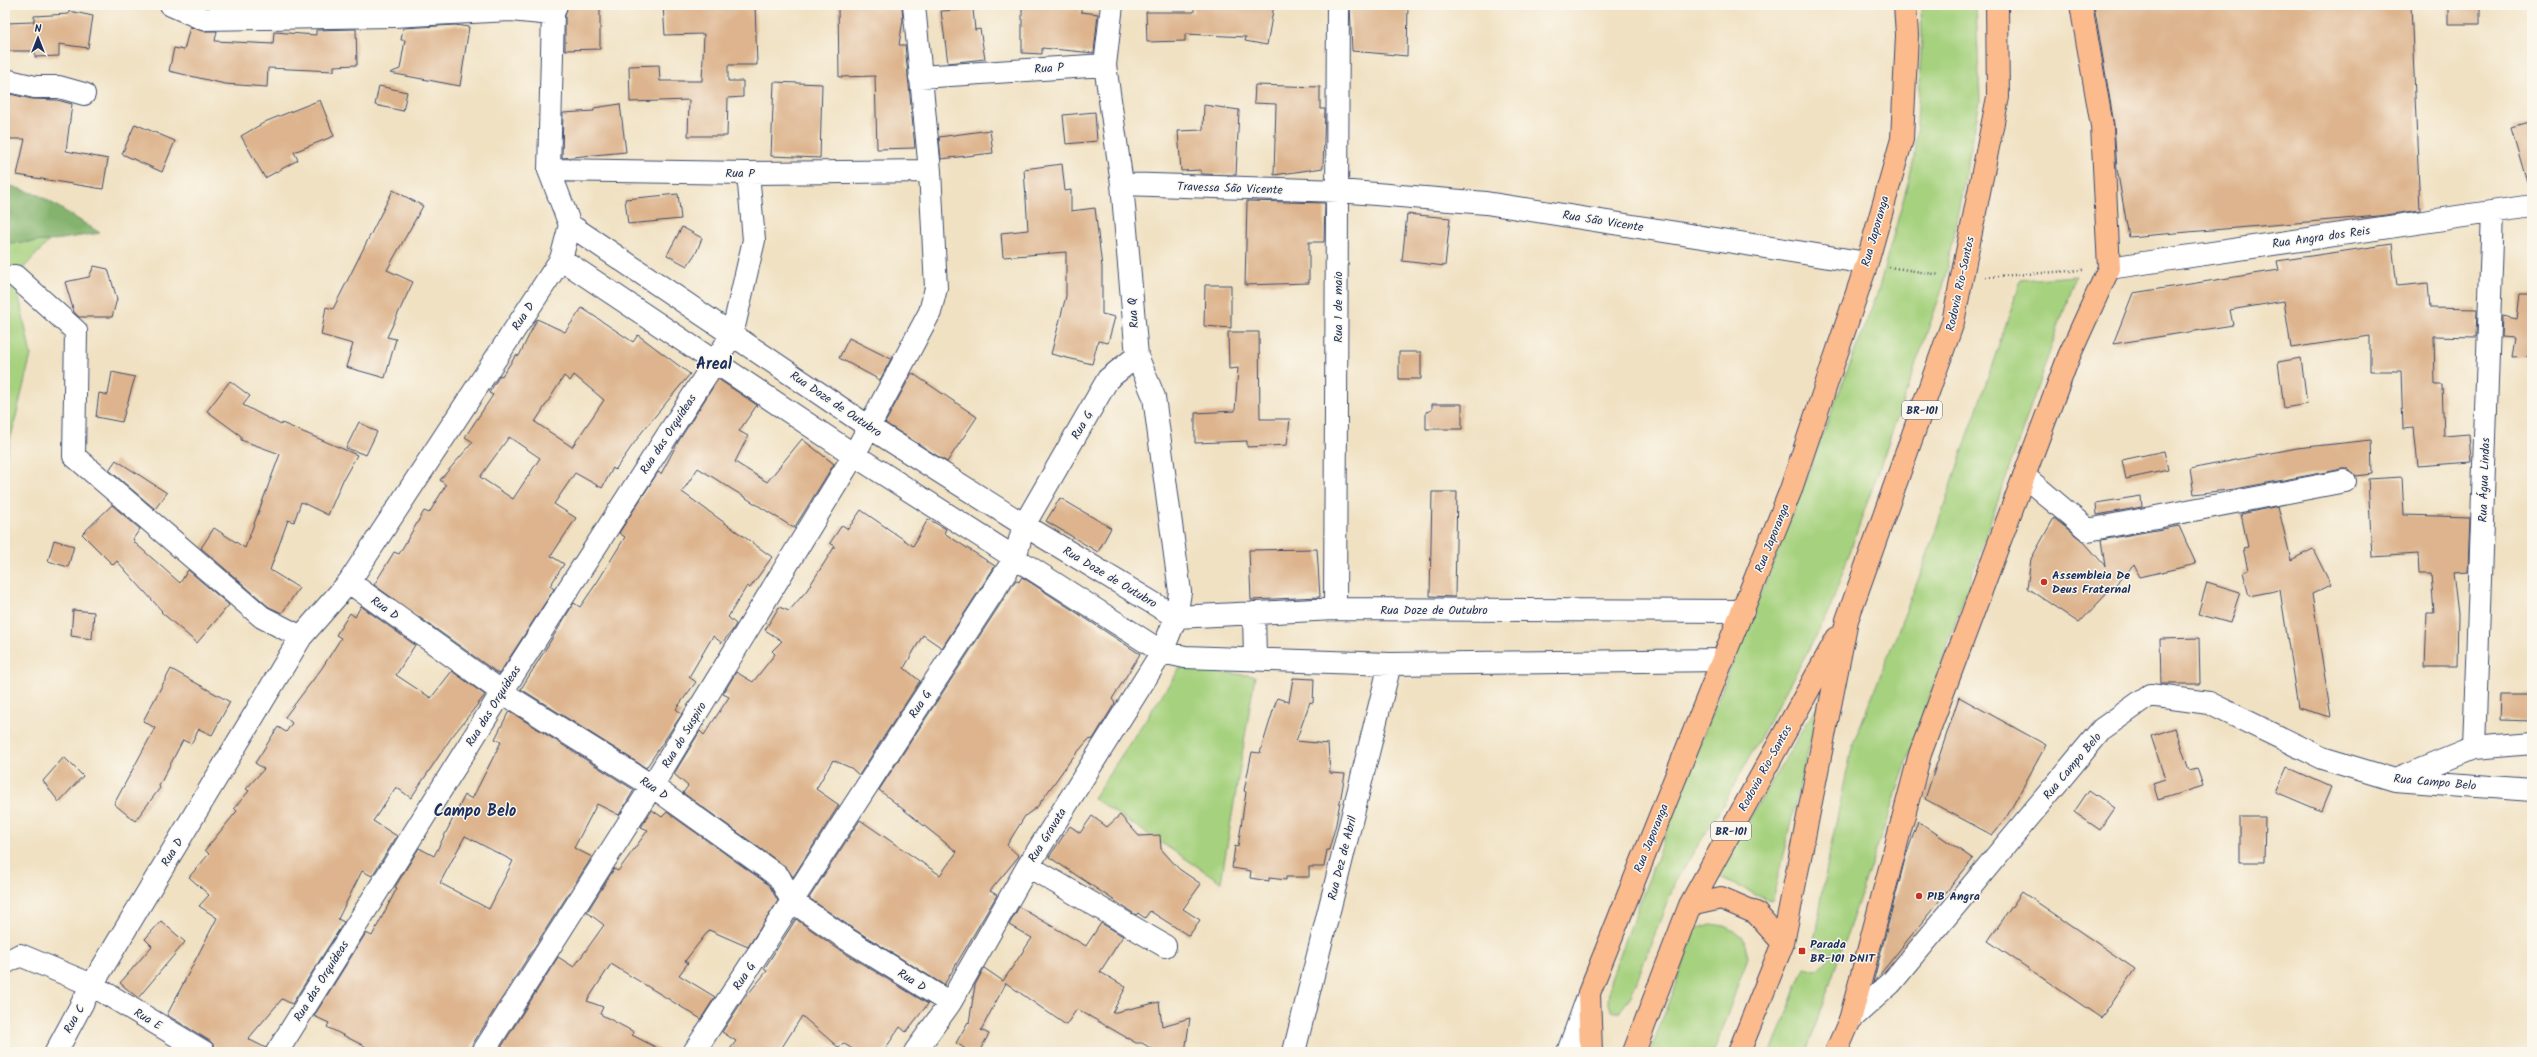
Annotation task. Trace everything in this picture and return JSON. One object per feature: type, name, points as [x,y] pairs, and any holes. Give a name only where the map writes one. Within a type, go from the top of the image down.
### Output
[{"type":"main road","name":"Rua Japoranga","points":[[1589,993],[1790,492],[1867,263],[1902,139],[1906,35],[1905,5]]},
{"type":"main road","name":"Rodovia Rio-Santos","points":[[1739,1052],[1783,943],[1847,620],[1954,322],[1998,97],[1997,5]]},
{"type":"main road","points":[[1836,1052],[1850,1020],[1920,754],[2069,356],[2109,268],[2102,126],[2081,5]]},
{"type":"main road","name":"Rodovia Rio-Santos","points":[[1634,1052],[1690,905],[1847,620]]},
{"type":"main road","points":[[1690,905],[1721,898],[1756,913],[1783,943]]},
{"type":"main road","points":[[1589,993],[1591,1052]]},
{"type":"street","points":[[171,5],[203,19],[393,16],[555,9],[549,170],[570,225]]},
{"type":"street","points":[[854,455],[930,312],[936,288],[930,171],[914,5]]},
{"type":"street","name":"Rua Q","points":[[1112,5],[1106,65],[1122,184],[1137,356],[1154,397],[1180,592],[1176,617]]},
{"type":"street","name":"Rua 1 de maio","points":[[1335,609],[1339,191],[1338,5]]},
{"type":"street","name":"Rua P","points":[[920,77],[1106,65]]},
{"type":"street","points":[[5,80],[35,87],[59,87],[84,94]]},
{"type":"street","name":"Rua P","points":[[549,170],[748,173],[930,171]]},
{"type":"street","name":"Rua das Orquídeas","points":[[276,1052],[502,692],[732,335],[754,240],[748,173]]},
{"type":"street","name":"Travessa São Vicente","points":[[1122,184],[1339,191]]},
{"type":"street","name":"Rua São Vicente","points":[[1339,191],[1486,203],[1867,263]]},
{"type":"street","name":"Rua Angra dos Reis","points":[[2109,268],[2532,206]]},
{"type":"street","name":"Rua Água Lindas","points":[[2474,748],[2493,212]]},
{"type":"street","name":"Rua D","points":[[92,985],[301,637],[349,582],[561,259],[570,225]]},
{"type":"street","name":"Rua Doze de Outubro","points":[[570,225],[869,427],[1024,525],[1176,617],[1335,609],[1743,611]]},
{"type":"street","points":[[561,259],[714,363],[854,455],[1162,652],[1186,657],[1390,664],[1723,660]]},
{"type":"street","points":[[15,276],[76,331],[74,456],[262,617],[301,637]]},
{"type":"street","name":"Rua G","points":[[694,1052],[1015,558],[1024,525],[1108,379],[1137,356]]},
{"type":"street","name":"Rua do Suspiro","points":[[483,1052],[652,786],[854,455]]},
{"type":"street","points":[[2024,476],[2088,530],[2345,481]]},
{"type":"street","name":"Rua D","points":[[349,582],[502,692],[652,786],[779,878],[792,901],[845,938],[950,1003]]},
{"type":"street","points":[[1254,613],[1255,660]]},
{"type":"street","name":"Rua Gravata","points":[[916,1052],[950,1003],[1028,866],[1162,652],[1176,617]]},
{"type":"street","name":"Rua Dez de Abril","points":[[1294,1052],[1390,664]]},
{"type":"street","name":"Rua Campo Belo","points":[[1850,1020],[1891,983],[2102,729],[2150,695],[2209,703],[2322,758],[2395,780],[2532,790]]},
{"type":"street","points":[[2395,780],[2474,748],[2532,743]]},
{"type":"street","points":[[1028,866],[1165,946]]},
{"type":"street","name":"Rua E","points":[[5,963],[20,955],[92,985],[204,1052]]},
{"type":"street","name":"Rua C","points":[[56,1052],[92,985]]},
{"type":"street","name":"Rua Japoranga","points":[[1568,1052],[1589,993]]},
{"type":"path","points":[[1867,263],[1962,279],[2109,268]]},
{"type":"green space","points":[[1921,5],[1976,5],[1980,101],[1943,287],[1828,614],[1722,807],[1675,882],[1630,998],[1620,1011],[1612,1011],[1608,1001],[1610,981],[1702,738],[1774,561],[1878,291],[1915,157],[1922,35]]},
{"type":"green space","points":[[5,184],[39,195],[100,233],[49,241],[5,243]]},
{"type":"green space","points":[[49,241],[15,277],[31,355],[5,461],[5,243]]},
{"type":"green space","points":[[2076,276],[1806,1052],[1771,1052],[1805,967],[1817,970],[1829,957],[1820,948],[1813,947],[1831,845],[1853,744],[1922,570],[2021,280]]},
{"type":"green space","points":[[1180,668],[1255,676],[1221,882],[1093,798]]},
{"type":"green space","points":[[1820,701],[1772,901],[1715,876]]},
{"type":"green space","points":[[1711,924],[1725,926],[1743,937],[1748,957],[1714,1052],[1650,1052],[1696,929]]},
{"type":"building","points":[[568,5],[600,5],[600,49],[565,50],[565,16]]},
{"type":"building","points":[[663,5],[755,5],[757,65],[728,65],[728,81],[743,81],[743,97],[728,98],[727,136],[688,136],[689,100],[630,102],[629,66],[659,65],[660,81],[702,81],[704,34],[665,35]]},
{"type":"building","points":[[838,5],[902,5],[903,20],[899,45],[905,45],[915,148],[877,149],[875,76],[839,77]]},
{"type":"building","points":[[1034,5],[1081,5],[1081,12],[1098,14],[1094,53],[1042,48],[1042,54],[1022,53],[1022,7]]},
{"type":"building","points":[[1194,5],[1274,5],[1267,45],[1245,41],[1246,37],[1185,34],[1185,41],[1147,42],[1146,12],[1194,12]]},
{"type":"building","points":[[1350,5],[1408,5],[1407,56],[1352,51]]},
{"type":"building","points":[[2094,5],[2411,5],[2420,210],[2379,216],[2129,237],[2117,169],[2114,124]]},
{"type":"building","points":[[2448,5],[2480,5],[2480,24],[2448,24]]},
{"type":"building","points":[[973,9],[975,30],[980,29],[985,59],[948,63],[941,11]]},
{"type":"building","points":[[69,11],[93,16],[88,48],[59,44],[59,56],[35,57],[35,51],[5,51],[5,23],[34,22],[34,16],[69,14]]},
{"type":"building","points":[[455,25],[469,27],[460,86],[390,73],[400,69],[405,40],[401,40],[403,28]]},
{"type":"building","points":[[190,27],[203,31],[217,31],[215,41],[273,44],[274,32],[316,35],[316,30],[356,29],[357,65],[334,66],[334,71],[268,68],[267,87],[225,84],[169,71],[174,48],[184,50]]},
{"type":"building","points":[[774,82],[822,84],[820,158],[771,156]]},
{"type":"building","points":[[1255,85],[1320,87],[1320,109],[1325,109],[1323,168],[1274,175],[1276,104],[1254,103]]},
{"type":"building","points":[[379,86],[407,92],[403,111],[375,105]]},
{"type":"building","points":[[5,93],[32,99],[57,100],[72,104],[66,151],[108,159],[103,189],[17,175],[25,139],[5,139]]},
{"type":"building","points":[[320,100],[334,136],[294,152],[298,160],[265,178],[241,136],[267,121]]},
{"type":"building","points":[[620,104],[626,152],[562,158],[563,113],[594,111],[594,108]]},
{"type":"building","points":[[1204,105],[1239,110],[1236,175],[1201,174],[1201,170],[1181,171],[1178,131],[1203,130]]},
{"type":"building","points":[[1095,112],[1097,141],[1066,144],[1063,115]]},
{"type":"building","points":[[2532,122],[2532,181],[2527,182],[2511,128]]},
{"type":"building","points":[[135,124],[175,141],[162,172],[122,154]]},
{"type":"building","points":[[990,130],[993,153],[941,159],[939,137]]},
{"type":"building","points":[[1062,164],[1065,191],[1071,190],[1071,211],[1095,208],[1102,267],[1102,314],[1115,317],[1108,343],[1098,341],[1092,364],[1051,354],[1066,296],[1066,252],[1003,257],[1001,233],[1028,230],[1024,169]]},
{"type":"building","points":[[393,190],[423,206],[387,270],[413,282],[387,337],[396,339],[385,378],[346,367],[353,344],[321,335],[326,307],[333,309]]},
{"type":"building","points":[[678,194],[681,219],[628,224],[625,199]]},
{"type":"building","points":[[1247,201],[1325,203],[1324,242],[1309,242],[1309,283],[1245,285]]},
{"type":"building","points":[[1407,214],[1450,218],[1445,266],[1402,261]]},
{"type":"building","points":[[682,227],[702,238],[697,251],[687,266],[667,255]]},
{"type":"building","points":[[2392,244],[2397,286],[2428,283],[2430,308],[2477,309],[2476,337],[2434,336],[2435,385],[2442,385],[2444,436],[2469,434],[2471,462],[2418,466],[2414,428],[2403,429],[2401,371],[2370,371],[2370,336],[2291,348],[2284,301],[2230,310],[2233,325],[2113,344],[2133,293],[2279,270],[2277,261]]},
{"type":"building","points":[[94,266],[108,269],[117,299],[112,317],[79,317],[74,312],[65,282],[89,277]]},
{"type":"building","points":[[1205,285],[1231,285],[1231,328],[1204,326]]},
{"type":"building","points":[[2520,294],[2532,294],[2532,356],[2511,357],[2514,338],[2501,337],[2502,316],[2517,319]]},
{"type":"building","points":[[582,308],[633,342],[638,335],[690,374],[642,432],[615,470],[613,468],[602,488],[575,473],[554,504],[576,518],[551,556],[564,564],[550,586],[554,589],[499,674],[374,585],[394,552],[399,554],[424,511],[429,513],[446,485],[440,480],[473,442],[465,437],[493,395],[489,393],[500,375],[502,376],[516,355],[519,356],[537,319],[565,332]],"holes":[[[574,375],[604,400],[572,447],[535,422],[564,376],[570,381]],[[509,437],[540,458],[513,499],[480,477]]]},
{"type":"building","points":[[1228,332],[1259,332],[1260,419],[1290,419],[1287,445],[1247,447],[1247,441],[1195,443],[1195,413],[1235,411],[1238,368],[1229,369]]},
{"type":"building","points":[[849,338],[891,359],[880,380],[839,358]]},
{"type":"building","points":[[1399,352],[1421,352],[1421,379],[1399,379]]},
{"type":"building","points":[[2301,358],[2307,404],[2284,408],[2278,362]]},
{"type":"building","points":[[112,372],[135,377],[122,422],[96,417],[99,393],[108,395]]},
{"type":"building","points":[[912,373],[977,417],[947,462],[885,423]]},
{"type":"building","points":[[718,379],[757,405],[739,431],[748,436],[735,462],[767,482],[802,439],[834,464],[794,528],[698,468],[682,492],[772,557],[750,588],[747,586],[728,617],[736,624],[732,631],[722,643],[713,636],[689,677],[696,682],[676,709],[682,714],[646,768],[521,689],[574,603],[580,607],[598,581],[625,537],[619,533],[658,472],[661,474],[678,442]]},
{"type":"building","points":[[230,381],[250,396],[243,405],[281,425],[282,423],[357,455],[343,480],[328,515],[301,502],[294,522],[288,520],[270,570],[299,588],[282,613],[269,607],[201,548],[214,528],[245,548],[280,454],[241,440],[241,436],[207,411]]},
{"type":"building","points":[[1432,404],[1462,404],[1462,429],[1426,429],[1426,412],[1432,410]]},
{"type":"building","points":[[359,422],[377,432],[366,455],[346,448]]},
{"type":"building","points":[[2371,440],[2372,474],[2356,476],[2349,469],[2343,469],[2235,489],[2194,494],[2190,469],[2297,448]]},
{"type":"building","points":[[2164,451],[2168,470],[2126,479],[2122,460]]},
{"type":"building","points":[[116,460],[167,493],[155,509],[109,470]]},
{"type":"building","points":[[2402,477],[2404,515],[2470,517],[2468,572],[2453,573],[2458,614],[2457,667],[2425,667],[2427,613],[2434,613],[2431,574],[2419,574],[2418,554],[2372,557],[2368,479]]},
{"type":"building","points":[[1432,492],[1457,492],[1455,597],[1430,596]]},
{"type":"building","points":[[2141,496],[2142,507],[2097,515],[2096,503]]},
{"type":"building","points":[[1060,498],[1111,528],[1098,552],[1046,521]]},
{"type":"building","points":[[112,505],[140,529],[133,539],[135,543],[180,583],[188,570],[229,605],[197,643],[161,612],[162,611],[117,561],[113,565],[82,534]]},
{"type":"building","points":[[2278,506],[2291,560],[2313,549],[2331,585],[2312,594],[2331,717],[2298,708],[2280,590],[2249,596],[2243,572],[2248,570],[2243,548],[2248,547],[2241,514]]},
{"type":"building","points":[[861,510],[913,546],[928,519],[946,529],[944,533],[995,566],[942,648],[923,635],[904,668],[920,681],[859,775],[851,768],[833,760],[816,789],[839,805],[793,877],[786,867],[683,793],[688,786],[674,774],[700,731],[704,735],[729,697],[723,694],[736,672],[753,682],[775,654],[772,651],[782,641],[765,630],[779,607],[789,611],[807,590],[835,546],[830,543],[842,525],[848,529]]},
{"type":"building","points":[[2054,518],[2084,542],[2105,566],[2101,540],[2179,526],[2196,564],[2140,577],[2134,565],[2079,623],[2027,588],[2031,559]]},
{"type":"building","points":[[54,540],[74,546],[68,567],[48,561]]},
{"type":"building","points":[[1317,549],[1320,597],[1251,600],[1249,550]]},
{"type":"building","points":[[1022,577],[1140,654],[1112,699],[1115,703],[1093,739],[1088,740],[1070,761],[1037,807],[1025,816],[1007,845],[1019,856],[990,891],[997,895],[944,985],[852,928],[809,898],[860,820],[940,875],[957,852],[879,790],[1016,580],[1019,582]]},
{"type":"building","points":[[2207,582],[2240,592],[2230,623],[2198,614]]},
{"type":"building","points":[[361,606],[415,645],[396,675],[431,698],[452,671],[485,695],[451,738],[411,798],[396,787],[373,821],[397,836],[372,876],[362,871],[338,919],[344,922],[292,1004],[282,999],[248,1039],[266,1048],[265,1052],[220,1052],[210,1041],[167,1015],[217,918],[199,906],[209,895],[189,877],[209,854],[205,850],[237,811],[234,808],[249,791],[246,789],[264,769],[255,763],[278,727],[286,732],[292,723],[285,717],[322,668],[341,638],[336,635],[350,613],[355,617]]},
{"type":"building","points":[[73,610],[94,612],[92,639],[71,636]]},
{"type":"building","points":[[2199,638],[2200,684],[2161,684],[2160,639]]},
{"type":"building","points":[[171,669],[230,702],[212,735],[199,729],[191,744],[183,740],[159,786],[160,788],[135,821],[114,804],[155,728],[143,721]]},
{"type":"building","points":[[1293,678],[1314,679],[1313,703],[1310,702],[1296,741],[1328,744],[1330,773],[1345,774],[1336,824],[1329,850],[1327,850],[1324,867],[1309,867],[1309,877],[1286,877],[1286,880],[1269,878],[1269,881],[1250,878],[1251,871],[1232,868],[1235,846],[1238,847],[1246,792],[1244,791],[1252,752],[1260,753],[1277,698],[1289,702]]},
{"type":"building","points":[[2501,695],[2532,695],[2532,721],[2500,720]]},
{"type":"building","points":[[1959,697],[2046,745],[2006,818],[1992,835],[1925,799]]},
{"type":"building","points":[[509,711],[634,790],[619,815],[597,804],[574,848],[592,857],[472,1045],[471,1052],[376,1052],[327,1027],[329,1023],[314,1016],[366,933],[372,936],[397,888],[395,887],[419,848],[434,856],[465,795],[472,799],[501,742],[495,739]],"holes":[[[465,836],[513,861],[489,909],[440,883]]]},
{"type":"building","points":[[2175,728],[2189,770],[2197,768],[2203,786],[2158,800],[2153,783],[2165,779],[2151,736]]},
{"type":"building","points":[[64,757],[83,776],[59,802],[43,781]]},
{"type":"building","points":[[2287,767],[2331,787],[2321,811],[2276,792]]},
{"type":"building","points":[[2089,790],[2115,808],[2100,830],[2074,812]]},
{"type":"building","points":[[652,810],[662,817],[667,812],[769,885],[778,901],[748,947],[709,930],[685,961],[688,963],[679,975],[715,997],[701,1019],[611,964],[587,1001],[603,1007],[600,1014],[634,1032],[632,1035],[665,1052],[506,1052],[500,1049],[558,957],[574,967],[604,925],[587,912],[614,869],[618,871],[648,830],[641,827]]},
{"type":"building","points":[[1120,815],[1139,836],[1160,835],[1161,849],[1179,869],[1201,884],[1183,909],[1200,920],[1189,936],[1150,911],[1145,918],[1138,913],[1136,915],[1049,857],[1070,826],[1080,833],[1092,816],[1107,827]]},
{"type":"building","points":[[2240,817],[2265,817],[2264,862],[2240,862]]},
{"type":"building","points":[[1918,821],[1973,859],[1873,983],[1905,859]]},
{"type":"building","points":[[2022,892],[2135,969],[2101,1018],[1988,941]]},
{"type":"building","points":[[1019,907],[1086,946],[1101,923],[1123,936],[1100,972],[1126,987],[1112,1013],[1159,1002],[1162,1026],[1190,1018],[1185,1052],[1152,1049],[1142,1043],[1136,1043],[1077,1009],[1066,1025],[1006,983],[981,1030],[989,1034],[979,1052],[968,1050],[965,1052],[966,1049],[956,1043],[968,1022],[969,1023],[975,985],[984,968],[1003,981],[1032,938],[1009,925]]},
{"type":"building","points":[[796,919],[838,949],[928,1004],[906,1032],[900,1027],[883,1052],[857,1052],[843,1043],[839,1048],[802,1016],[779,1052],[728,1052],[736,1041],[722,1032],[743,1000],[767,971],[764,969]]},
{"type":"building","points":[[161,921],[185,942],[138,998],[120,983],[152,946],[145,939]]},
{"type":"place","name":"Assembleia De Deus Fraternal","points":[[2044,582]]},
{"type":"place","name":"PIB Angra","points":[[1919,896]]},
{"type":"place","name":"Parada BR-101 DNIT","points":[[1802,951]]},
{"type":"district","name":"Areal","points":[[714,363]]},
{"type":"district","name":"Campo Belo","points":[[475,810]]}]
